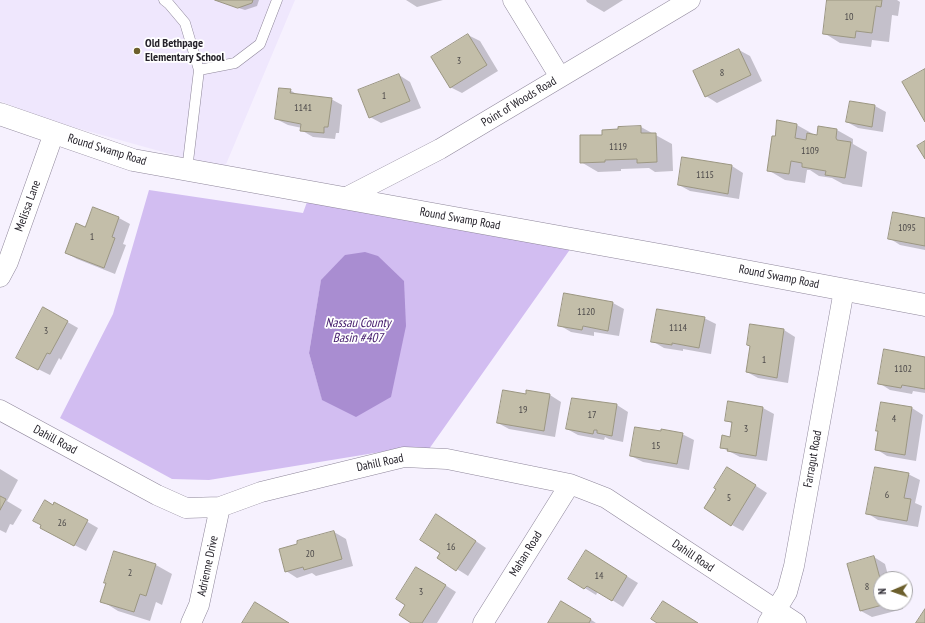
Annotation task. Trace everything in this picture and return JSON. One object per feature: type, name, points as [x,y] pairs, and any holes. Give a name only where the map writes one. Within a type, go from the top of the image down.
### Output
[{"type":"main road","name":"Round Swamp Road","points":[[0,114],[133,160],[671,257],[925,305]]},
{"type":"street","points":[[513,0],[560,77]]},
{"type":"street","name":"Point of Woods Road","points":[[345,198],[440,149],[690,0]]},
{"type":"street","name":"Melissa Lane","points":[[0,277],[8,262],[54,133]]},
{"type":"street","name":"Farragut Road","points":[[772,617],[787,592],[794,566],[844,290]]},
{"type":"street","name":"Dahill Road","points":[[0,410],[157,495],[186,508],[220,507],[261,492],[404,457],[447,459],[570,484],[606,498],[772,617],[796,623]]},
{"type":"street","name":"Mahan Road","points":[[483,623],[570,484]]},
{"type":"street","name":"Adrienne Drive","points":[[191,623],[199,605],[220,507]]},
{"type":"lane","points":[[164,0],[185,23],[199,70],[187,170]]},
{"type":"lane","points":[[199,70],[236,63],[260,44],[277,0]]},
{"type":"shaded area","name":"Old Bethpage Elementary School","points":[[0,0],[295,0],[224,169],[48,120],[0,101]]},
{"type":"shaded area","points":[[149,190],[303,213],[307,202],[571,248],[429,449],[399,449],[209,480],[172,479],[60,418],[113,314]],"holes":[[[321,281],[322,399],[309,353]]]},
{"type":"water","name":"Nassau County Basin #407","points":[[365,252],[378,256],[404,281],[406,326],[391,397],[356,417],[322,400],[309,353],[321,280],[345,255]]},
{"type":"building","points":[[215,0],[253,0],[252,3],[238,8]]},
{"type":"building","points":[[827,0],[882,0],[881,7],[876,6],[872,33],[856,31],[855,38],[823,34]]},
{"type":"building","points":[[468,34],[487,65],[450,88],[431,57]]},
{"type":"building","points":[[739,49],[751,75],[705,97],[693,71]]},
{"type":"building","points":[[925,69],[925,122],[902,82]]},
{"type":"building","points":[[399,74],[410,101],[369,118],[358,90]]},
{"type":"building","points":[[279,88],[291,89],[290,93],[332,98],[328,127],[324,127],[324,133],[300,131],[301,124],[275,119]]},
{"type":"building","points":[[850,101],[875,105],[872,127],[846,122]]},
{"type":"building","points":[[777,120],[797,124],[795,138],[806,140],[807,133],[817,135],[818,126],[837,129],[837,140],[851,142],[845,178],[825,175],[826,171],[802,167],[802,163],[791,161],[789,174],[767,171],[772,136],[775,136]]},
{"type":"building","points":[[641,126],[641,133],[656,133],[657,162],[637,163],[637,159],[605,160],[605,162],[580,163],[580,135],[602,135],[602,130],[618,129],[618,127]]},
{"type":"building","points":[[925,141],[925,159],[917,146]]},
{"type":"building","points":[[682,157],[732,165],[728,194],[678,185]]},
{"type":"building","points":[[93,207],[119,217],[112,237],[115,238],[104,268],[65,253],[76,223],[85,227]]},
{"type":"building","points":[[893,212],[925,218],[925,246],[888,239]]},
{"type":"building","points":[[564,293],[613,302],[608,331],[583,326],[582,330],[558,326]]},
{"type":"building","points":[[43,307],[68,321],[50,354],[47,353],[38,370],[16,358]]},
{"type":"building","points":[[657,309],[705,317],[699,348],[672,343],[672,345],[651,342]]},
{"type":"building","points":[[750,324],[784,329],[777,378],[746,372],[750,346],[747,345]]},
{"type":"building","points":[[884,349],[925,357],[925,389],[902,385],[901,388],[878,384]]},
{"type":"building","points":[[503,390],[526,394],[526,390],[550,394],[544,431],[497,423]]},
{"type":"building","points":[[572,398],[617,404],[612,436],[597,433],[597,430],[594,430],[593,434],[566,429]]},
{"type":"building","points":[[728,401],[763,407],[756,456],[727,451],[728,449],[720,448],[722,435],[730,437],[732,422],[725,421]]},
{"type":"building","points":[[881,402],[912,407],[905,455],[875,450],[878,431],[876,431]]},
{"type":"building","points":[[635,427],[661,431],[661,429],[683,433],[677,464],[630,456]]},
{"type":"building","points":[[727,467],[756,485],[731,526],[704,508]]},
{"type":"building","points":[[875,467],[909,473],[904,498],[911,499],[907,521],[866,514]]},
{"type":"building","points":[[0,496],[6,499],[0,510]]},
{"type":"building","points":[[45,500],[53,505],[54,502],[88,520],[74,546],[40,528],[41,525],[33,521]]},
{"type":"building","points":[[436,514],[476,541],[456,571],[437,558],[440,553],[420,540]]},
{"type":"building","points":[[334,531],[342,559],[304,570],[303,567],[285,572],[279,549],[297,544],[297,541]]},
{"type":"building","points":[[586,550],[627,576],[612,601],[587,586],[584,589],[568,579]]},
{"type":"building","points":[[114,551],[156,564],[146,596],[140,594],[134,612],[100,602]]},
{"type":"building","points":[[874,556],[878,571],[873,571],[873,608],[860,611],[847,564]]},
{"type":"building","points":[[416,567],[446,585],[422,623],[411,623],[399,615],[405,605],[396,599]]},
{"type":"building","points":[[561,601],[591,619],[589,623],[548,623]]},
{"type":"building","points":[[663,601],[698,623],[657,623],[651,619]]},
{"type":"building","points":[[255,602],[289,623],[242,623]]},
{"type":"building","points":[[925,609],[925,623],[916,623]]},
{"type":"place","name":"Old Bethpage Elementary School","points":[[137,51]]}]
